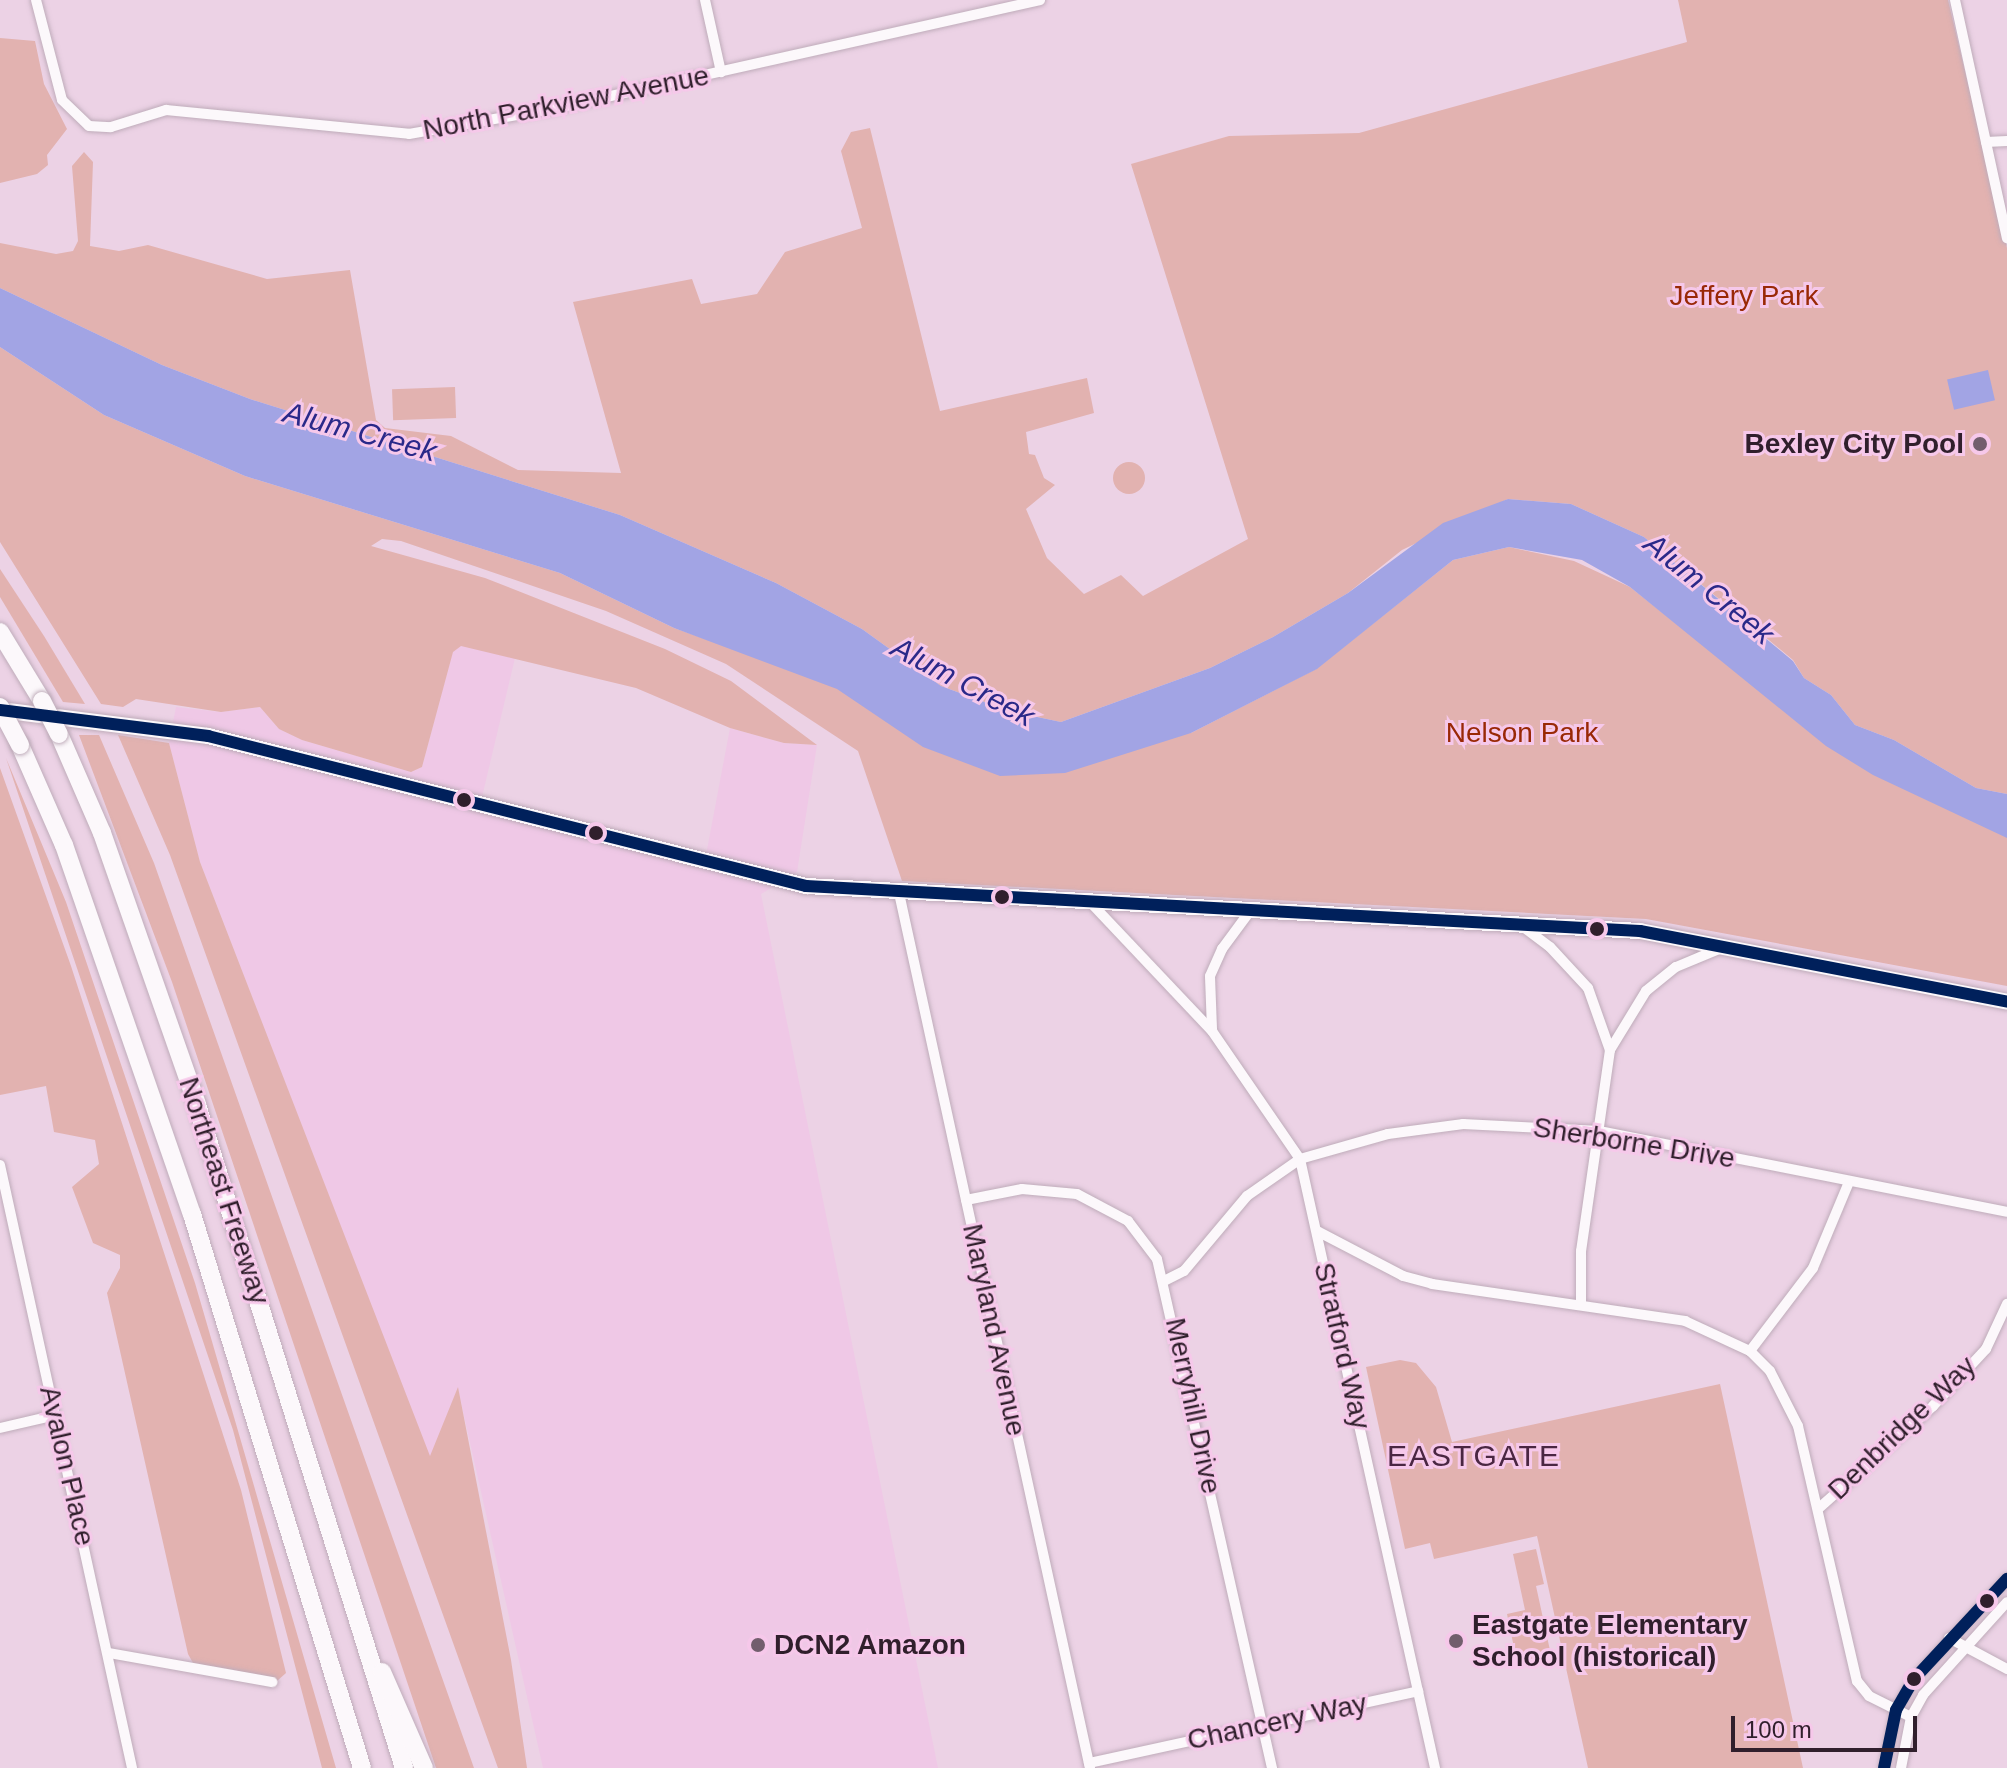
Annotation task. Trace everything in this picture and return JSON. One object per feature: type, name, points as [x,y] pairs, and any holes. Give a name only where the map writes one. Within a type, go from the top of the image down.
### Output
[{"type":"highway","name":"Northeast Freeway","points":[[0,632],[59,734],[102,833],[197,1105],[404,1768]]},
{"type":"highway","name":"Northeast Freeway","points":[[0,708],[20,745],[64,845],[192,1214],[362,1768]]},
{"type":"highway","points":[[308,1586],[354,1768]]},
{"type":"highway","points":[[370,1659],[389,1681],[424,1768]]},
{"type":"main road","points":[[0,708],[208,736],[791,883],[899,893],[1640,931],[2007,1002]]},
{"type":"street","name":"North Parkview Avenue","points":[[36,0],[62,100],[89,126],[111,127],[166,110],[424,134],[721,72],[1008,3],[1040,0]]},
{"type":"street","points":[[705,0],[721,72]]},
{"type":"street","points":[[1955,0],[2007,238]]},
{"type":"street","points":[[1986,142],[2007,141]]},
{"type":"street","name":"Maryland Avenue","points":[[899,893],[1090,1766]]},
{"type":"street","points":[[1091,903],[1212,1031],[1300,1159]]},
{"type":"street","points":[[1212,1031],[1207,1003],[1210,976],[1222,949],[1250,911]]},
{"type":"street","points":[[1520,925],[1550,947],[1588,988],[1610,1050]]},
{"type":"street","points":[[1581,1305],[1581,1251],[1610,1050],[1646,991],[1676,967],[1722,948]]},
{"type":"street","name":"Sherborne Drive","points":[[1166,1280],[1184,1271],[1247,1196],[1300,1159],[1420,1128],[1506,1124],[1599,1131],[2007,1212]]},
{"type":"street","name":"Stratford Way","points":[[1300,1159],[1435,1768]]},
{"type":"street","name":"Avalon Place","points":[[0,1165],[132,1768]]},
{"type":"street","points":[[1750,1351],[1813,1268],[1849,1182]]},
{"type":"street","name":"Merryhill Drive","points":[[966,1200],[1046,1189],[1095,1201],[1145,1237],[1166,1280],[1272,1768]]},
{"type":"street","points":[[1317,1231],[1403,1276],[1432,1284],[1685,1321],[1750,1351],[1770,1371],[1793,1409],[1857,1681],[1869,1696],[1911,1717]]},
{"type":"street","name":"Denbridge Way","points":[[1818,1509],[1933,1406],[1986,1349],[2007,1304]]},
{"type":"street","points":[[0,1428],[56,1415]]},
{"type":"street","points":[[1884,1768],[1896,1710],[1914,1679],[2007,1579]]},
{"type":"street","points":[[1901,1768],[1911,1717],[1962,1647],[2007,1602]]},
{"type":"street","points":[[1949,1638],[2007,1669]]},
{"type":"street","points":[[109,1653],[272,1682]]},
{"type":"street","name":"Chancery Way","points":[[1090,1766],[1418,1691]]},
{"type":"shaded area","points":[[461,645],[515,658],[482,797],[706,855],[730,728],[784,743],[817,745],[797,872],[761,894],[938,1768],[543,1768],[458,1389],[430,1458],[200,862],[169,743],[176,707],[221,712],[260,707],[279,729],[302,740],[411,772],[422,767],[453,651]]},
{"type":"green space","name":"Jeffery Park","points":[[1678,0],[1948,0],[2007,248],[2007,794],[1976,788],[1894,740],[1855,725],[1831,695],[1804,678],[1793,660],[1644,537],[1571,504],[1508,499],[1402,550],[1348,593],[1273,637],[1210,668],[1061,722],[1009,711],[941,686],[862,629],[776,583],[620,515],[250,399],[162,365],[0,288],[0,243],[56,254],[73,251],[78,241],[72,166],[84,152],[93,162],[90,246],[119,251],[148,245],[267,279],[350,270],[376,420],[385,428],[451,436],[518,470],[621,473],[573,302],[692,279],[701,304],[757,294],[785,252],[862,228],[841,151],[851,132],[870,128],[940,411],[1087,378],[1094,413],[1026,432],[1029,454],[1035,455],[1044,478],[1055,485],[1026,509],[1047,558],[1084,594],[1121,575],[1143,596],[1248,539],[1131,164],[1229,136],[1359,133],[1687,42]]},
{"type":"green space","points":[[0,38],[35,41],[44,84],[67,129],[47,155],[48,165],[37,174],[0,183]]},
{"type":"green space","name":"Nelson Park","points":[[0,347],[104,415],[245,476],[560,573],[674,628],[1001,743],[1191,733],[1316,669],[1453,560],[1509,547],[1574,561],[1630,587],[1766,695],[2007,819],[2007,986],[1646,919],[902,881],[858,751],[726,664],[606,611],[401,541],[382,539],[371,546],[485,578],[665,649],[731,681],[817,745],[784,743],[730,728],[636,688],[461,646],[453,652],[422,767],[411,772],[302,740],[279,729],[260,707],[221,712],[136,699],[123,707],[101,704],[0,542]]},
{"type":"green space","points":[[455,387],[456,418],[393,420],[392,389]]},
{"type":"green space","points":[[1129,462],[1140,467],[1145,478],[1140,489],[1129,494],[1118,489],[1113,478],[1118,467]]},
{"type":"green space","points":[[0,569],[85,704],[63,702],[0,597]]},
{"type":"green space","points":[[79,735],[99,735],[154,863],[474,1768],[436,1768],[172,982]]},
{"type":"green space","points":[[118,735],[169,743],[200,862],[430,1456],[458,1387],[511,1660],[527,1768],[498,1768],[170,855]]},
{"type":"green space","points":[[6,758],[66,902],[195,1283],[336,1768],[322,1768],[233,1430]]},
{"type":"green space","points":[[0,768],[71,966],[241,1490],[286,1673],[277,1681],[193,1663],[188,1654],[107,1293],[120,1268],[120,1255],[93,1243],[72,1187],[99,1164],[95,1140],[54,1132],[46,1086],[0,1095]]},
{"type":"green space","points":[[1400,1360],[1416,1363],[1436,1387],[1452,1442],[1720,1384],[1803,1768],[1588,1768],[1537,1536],[1434,1559],[1430,1543],[1405,1549],[1366,1367]]},
{"type":"green space","points":[[1536,1549],[1544,1584],[1536,1586],[1551,1655],[1517,1662],[1507,1614],[1525,1610],[1513,1554]]},
{"type":"water","points":[[0,288],[162,365],[250,399],[620,515],[776,583],[862,629],[941,686],[1009,711],[1061,722],[1210,668],[1273,637],[1348,593],[1443,523],[1508,499],[1571,504],[1644,537],[1793,661],[1804,678],[1831,695],[1855,725],[1894,740],[1976,788],[2007,794],[2007,838],[1873,775],[1826,746],[1630,587],[1582,560],[1509,547],[1453,560],[1317,669],[1191,733],[1065,773],[1000,776],[923,747],[837,689],[674,628],[560,573],[245,476],[104,415],[0,347]]},
{"type":"water","points":[[1988,370],[1995,400],[1954,410],[1947,379]]},
{"type":"transit line","points":[[0,710],[208,736],[806,886],[1640,931],[2007,1002]]},
{"type":"transit line","points":[[1884,1768],[1896,1710],[1914,1679],[2007,1579]]},
{"type":"place","name":"Bexley City Pool","points":[[1980,444]]},
{"type":"place","name":"Eastgate Elementary School (historical)","points":[[1456,1641]]},
{"type":"place","name":"DCN2 Amazon","points":[[758,1645]]},
{"type":"district","name":"EASTGATE","points":[[1474,1456]]},
{"type":"water label","name":"Alum Creek","points":[[360,432]]},
{"type":"water label","name":"Alum Creek","points":[[1709,589]]},
{"type":"water label","name":"Alum Creek","points":[[963,682]]}]
